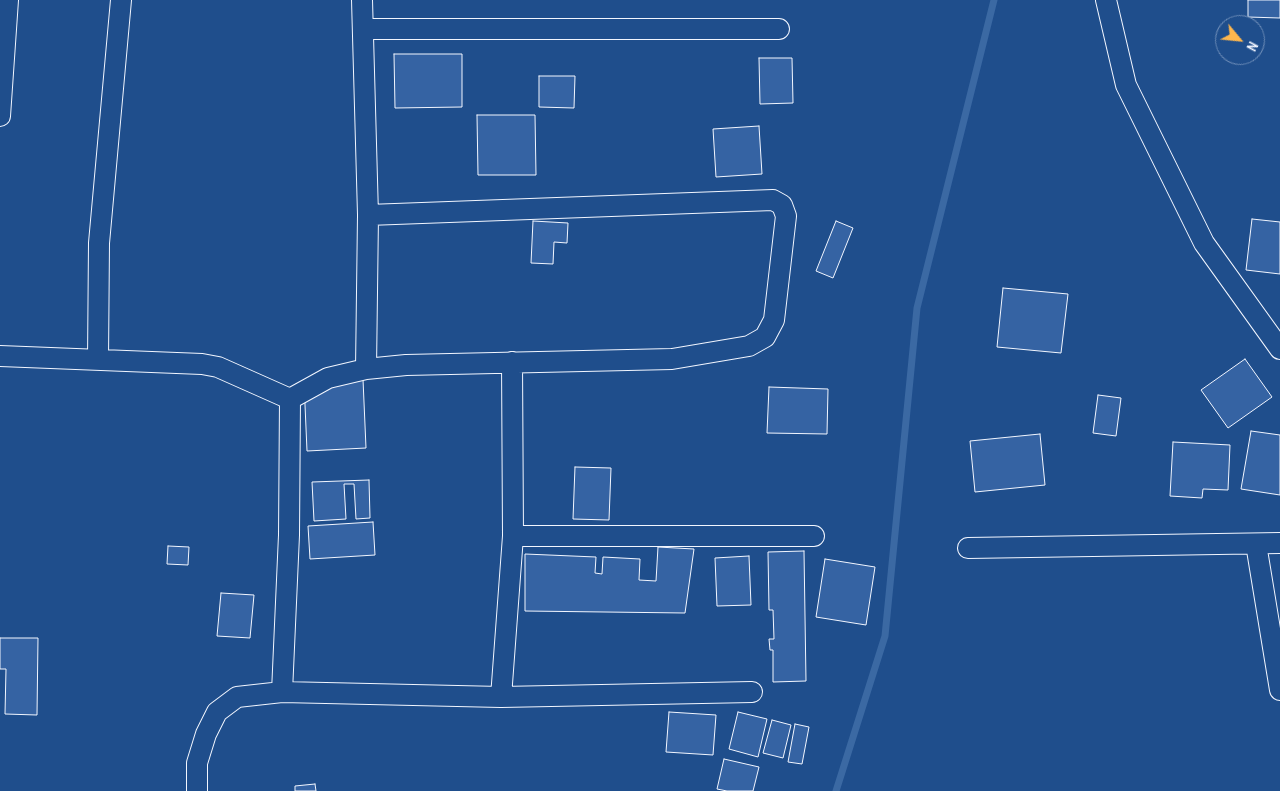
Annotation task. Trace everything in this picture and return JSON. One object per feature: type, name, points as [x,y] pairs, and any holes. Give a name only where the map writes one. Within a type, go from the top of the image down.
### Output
[{"type":"street","points":[[0,116],[8,0]]},
{"type":"street","points":[[98,359],[99,243],[121,0]]},
{"type":"street","points":[[362,0],[368,215],[366,369]]},
{"type":"street","points":[[1106,0],[1126,85],[1204,243],[1280,349]]},
{"type":"street","points":[[363,29],[780,29]]},
{"type":"street","points":[[290,399],[328,378],[366,369],[406,365],[672,359],[749,346],[765,337],[774,320],[786,216],[782,205],[773,200],[368,215]]},
{"type":"street","points":[[0,356],[98,359],[218,367],[290,399]]},
{"type":"street","points":[[501,697],[513,536],[512,362]]},
{"type":"street","points":[[282,692],[289,535],[290,399]]},
{"type":"street","points":[[513,536],[814,536]]},
{"type":"street","points":[[968,548],[1280,543]]},
{"type":"street","points":[[1256,544],[1280,690]]},
{"type":"street","points":[[197,791],[196,762],[206,734],[217,712],[236,697],[282,692],[501,697],[752,692]]},
{"type":"building","points":[[1248,0],[1280,0],[1280,18],[1265,18],[1265,15],[1248,15]]},
{"type":"building","points":[[394,54],[462,54],[462,107],[395,108]]},
{"type":"building","points":[[759,58],[792,58],[793,103],[760,104]]},
{"type":"building","points":[[539,76],[575,76],[574,108],[539,107]]},
{"type":"building","points":[[477,115],[535,115],[536,175],[478,175]]},
{"type":"building","points":[[759,126],[762,174],[716,177],[713,129]]},
{"type":"building","points":[[1252,219],[1280,222],[1280,274],[1246,270]]},
{"type":"building","points":[[533,221],[568,223],[567,243],[554,242],[553,264],[531,263]]},
{"type":"building","points":[[836,221],[853,228],[833,278],[816,271]]},
{"type":"building","points":[[1003,288],[1068,294],[1061,353],[997,347]]},
{"type":"building","points":[[1245,359],[1272,397],[1228,428],[1201,390]]},
{"type":"building","points":[[363,379],[366,448],[307,451],[304,382]]},
{"type":"building","points":[[769,387],[828,389],[827,434],[767,433]]},
{"type":"building","points":[[1098,395],[1121,398],[1116,436],[1093,433]]},
{"type":"building","points":[[1251,431],[1280,435],[1280,495],[1241,489]]},
{"type":"building","points":[[1040,434],[1045,485],[975,492],[970,441]]},
{"type":"building","points":[[1173,442],[1230,445],[1228,490],[1203,489],[1202,498],[1170,496]]},
{"type":"building","points":[[575,467],[611,468],[609,520],[573,519]]},
{"type":"building","points":[[369,480],[370,518],[356,519],[354,484],[344,484],[346,519],[314,521],[312,482]]},
{"type":"building","points":[[373,522],[375,555],[310,559],[308,526]]},
{"type":"building","points":[[168,546],[189,547],[188,565],[167,564]]},
{"type":"building","points":[[658,547],[694,549],[685,613],[525,611],[525,554],[596,557],[595,573],[602,574],[603,557],[640,559],[639,580],[656,581]]},
{"type":"building","points":[[804,551],[806,681],[773,682],[773,650],[770,650],[769,639],[774,639],[773,610],[769,610],[768,552]]},
{"type":"building","points":[[749,556],[751,605],[717,606],[715,558]]},
{"type":"building","points":[[825,559],[875,567],[866,625],[816,617]]},
{"type":"building","points":[[221,593],[254,595],[250,638],[217,636]]},
{"type":"building","points":[[0,638],[38,638],[37,715],[5,714],[6,669],[0,669]]},
{"type":"building","points":[[669,712],[716,715],[713,755],[666,752]]},
{"type":"building","points":[[738,712],[767,719],[758,757],[729,749]]},
{"type":"building","points":[[772,720],[791,725],[783,758],[763,753]]},
{"type":"building","points":[[795,724],[809,727],[802,764],[788,762]]},
{"type":"building","points":[[724,759],[759,767],[753,791],[717,789]]},
{"type":"building","points":[[315,784],[316,791],[295,791],[295,786]]},
{"type":"waterway","points":[[836,791],[885,636],[917,308],[994,0]]}]
